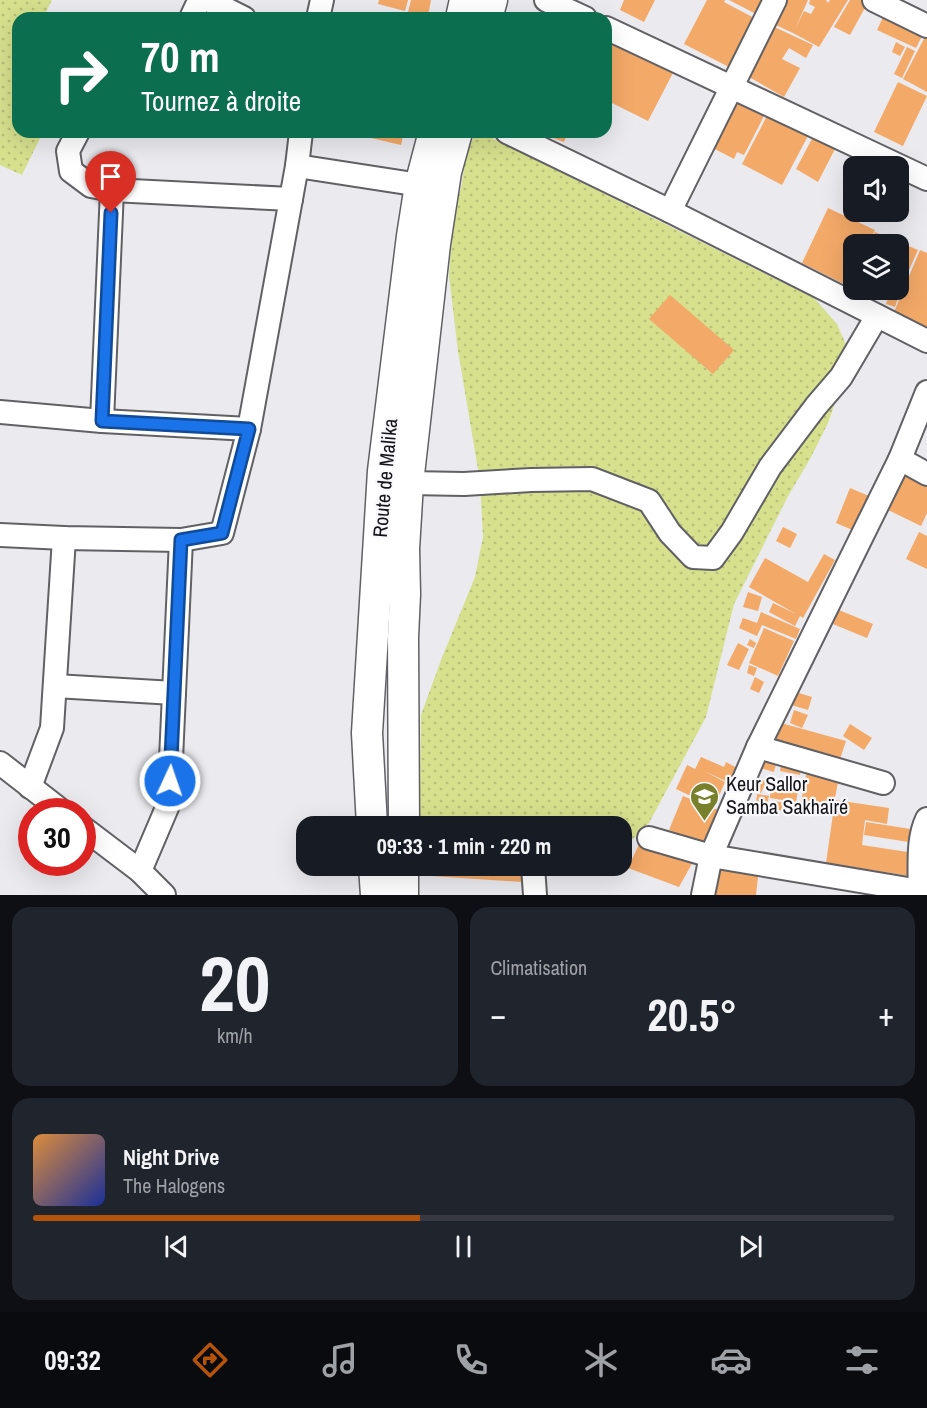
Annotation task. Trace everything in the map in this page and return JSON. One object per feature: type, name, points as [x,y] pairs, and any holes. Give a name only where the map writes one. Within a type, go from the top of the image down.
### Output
[{"type":"main road","name":"Route de Malika","points":[[371,816],[367,733],[383,471],[412,236],[420,185],[432,138]]},
{"type":"main road","name":"Route de Malika","points":[[404,816],[404,549],[408,483],[435,244],[447,172],[456,138]]},
{"type":"main road","points":[[375,876],[376,895]]},
{"type":"main road","points":[[403,876],[403,895]]},
{"type":"street","points":[[193,12],[198,3],[206,0],[234,12]]},
{"type":"street","points":[[546,0],[572,12]]},
{"type":"street","points":[[670,211],[775,0]]},
{"type":"street","points":[[874,0],[927,26]]},
{"type":"street","points":[[612,31],[927,179]]},
{"type":"street","points":[[75,138],[68,151],[71,171],[91,186],[112,190],[291,199]]},
{"type":"street","points":[[0,535],[181,540],[222,533],[249,429],[297,165],[299,138]]},
{"type":"street","points":[[519,138],[927,341]]},
{"type":"street","points":[[297,165],[420,185]]},
{"type":"street","points":[[102,421],[112,190]]},
{"type":"street","points":[[408,483],[464,484],[592,479],[649,501],[670,533],[693,557],[713,558],[732,532],[770,467],[841,377],[877,316]]},
{"type":"street","points":[[703,895],[711,856],[758,747],[900,459],[927,392]]},
{"type":"street","points":[[0,411],[102,421],[249,429]]},
{"type":"street","points":[[900,459],[927,474]]},
{"type":"street","points":[[30,787],[52,728],[64,538]]},
{"type":"street","points":[[140,871],[169,803],[181,540]]},
{"type":"street","points":[[55,686],[174,693]]},
{"type":"street","points":[[758,747],[884,783]]},
{"type":"street","points":[[0,763],[45,798]]},
{"type":"street","points":[[649,838],[711,856],[921,887],[920,841],[927,819]]},
{"type":"street","points":[[96,838],[140,871],[164,895]]},
{"type":"street","points":[[534,876],[535,895]]},
{"type":"green space","points":[[0,0],[52,0],[46,12],[12,12],[12,138],[40,138],[22,175],[0,165]]},
{"type":"green space","points":[[473,138],[492,138],[814,298],[837,324],[847,347],[846,371],[828,423],[788,496],[734,604],[706,717],[649,823],[632,840],[632,816],[419,816],[421,715],[475,577],[483,537],[480,481],[458,351],[449,276],[454,211],[461,188],[467,151]]},
{"type":"building","points":[[379,0],[408,0],[405,11],[378,4]]},
{"type":"building","points":[[411,0],[431,0],[429,12],[408,12]]},
{"type":"building","points":[[624,0],[655,0],[644,22],[620,10]]},
{"type":"building","points":[[707,0],[725,0],[724,2],[756,19],[731,68],[684,44]]},
{"type":"building","points":[[729,0],[763,0],[756,14]]},
{"type":"building","points":[[777,0],[808,0],[795,29],[804,11],[811,14],[815,7],[809,4],[810,0],[826,0],[828,3],[830,0],[848,0],[819,47],[767,21]]},
{"type":"building","points":[[850,0],[861,0],[867,4],[850,35],[834,27]]},
{"type":"building","points":[[885,13],[924,32],[916,48],[877,30]]},
{"type":"building","points":[[768,24],[813,45],[806,58],[789,48],[782,59],[800,68],[784,97],[742,73]]},
{"type":"building","points":[[927,33],[927,92],[903,79]]},
{"type":"building","points":[[612,39],[674,71],[648,121],[612,103]]},
{"type":"building","points":[[896,42],[905,47],[900,56],[892,52]]},
{"type":"building","points":[[907,47],[915,51],[902,78],[894,74]]},
{"type":"building","points":[[898,82],[927,96],[903,146],[874,132]]},
{"type":"building","points":[[734,99],[765,114],[744,155],[737,152],[734,159],[711,147]]},
{"type":"building","points":[[769,112],[809,134],[782,185],[742,164]]},
{"type":"building","points":[[814,135],[836,147],[818,182],[796,169]]},
{"type":"building","points":[[371,138],[403,138],[401,145]]},
{"type":"building","points":[[553,138],[566,138],[564,142]]},
{"type":"building","points":[[828,208],[843,215],[843,222],[858,222],[875,230],[873,234],[843,234],[843,284],[802,263]]},
{"type":"building","points":[[909,246],[918,250],[909,270]]},
{"type":"building","points":[[920,250],[927,253],[927,327],[894,312],[899,300],[909,300],[909,276]]},
{"type":"building","points":[[670,295],[734,350],[713,374],[649,319]]},
{"type":"building","points":[[887,300],[897,300],[895,307],[886,304]]},
{"type":"building","points":[[902,464],[927,476],[927,513],[921,526],[882,507]]},
{"type":"building","points":[[850,488],[869,496],[855,531],[836,523]]},
{"type":"building","points":[[783,527],[797,534],[790,548],[776,541]]},
{"type":"building","points":[[919,532],[927,536],[927,569],[906,559]]},
{"type":"building","points":[[824,554],[835,560],[803,618],[800,616],[795,626],[769,612],[773,603],[796,614],[749,587],[765,558],[808,582]]},
{"type":"building","points":[[748,592],[762,597],[758,611],[743,607]]},
{"type":"building","points":[[834,608],[873,624],[867,638],[828,622]]},
{"type":"building","points":[[761,612],[800,629],[796,639],[762,625],[757,636],[739,628],[743,618],[757,623]]},
{"type":"building","points":[[764,628],[794,641],[778,676],[749,663]]},
{"type":"building","points":[[750,639],[756,643],[754,648],[747,645]]},
{"type":"building","points":[[738,643],[749,649],[739,670],[727,665]]},
{"type":"building","points":[[749,665],[757,668],[754,676],[747,673]]},
{"type":"building","points":[[755,677],[764,682],[759,693],[750,689]]},
{"type":"building","points":[[792,691],[812,697],[808,710],[788,704]]},
{"type":"building","points":[[794,710],[808,715],[802,728],[790,723]]},
{"type":"building","points":[[781,723],[846,741],[840,759],[776,741]]},
{"type":"building","points":[[850,724],[872,738],[864,750],[843,736]]},
{"type":"building","points":[[764,753],[778,757],[774,772],[760,768]]},
{"type":"building","points":[[701,757],[724,767],[726,762],[737,768],[730,783],[704,771],[725,782],[714,807],[676,789],[687,765],[695,769]]},
{"type":"building","points":[[782,758],[802,762],[800,775],[780,771]]},
{"type":"building","points":[[808,765],[840,772],[833,808],[801,802]]},
{"type":"building","points":[[755,776],[766,782],[761,793],[750,787]]},
{"type":"building","points":[[771,787],[798,791],[796,802],[770,798]]},
{"type":"building","points":[[757,794],[769,796],[767,806],[756,805]]},
{"type":"building","points":[[683,796],[718,810],[705,845],[669,830]]},
{"type":"building","points":[[835,800],[889,808],[887,824],[865,820],[862,845],[914,853],[910,876],[826,863]]},
{"type":"building","points":[[771,801],[787,803],[786,811],[770,809]]},
{"type":"building","points":[[866,822],[917,830],[915,843],[864,835]]},
{"type":"building","points":[[641,840],[694,860],[679,887],[632,869],[632,859]]},
{"type":"building","points":[[716,863],[759,868],[756,895],[712,895]]},
{"type":"building","points":[[431,876],[522,876],[522,882]]},
{"type":"place","name":"Keur Sallor Samba Sakhaïré","points":[[705,822]]},
{"type":"route","points":[[111,213],[102,421],[249,429],[222,533],[181,540],[170,781]]}]
